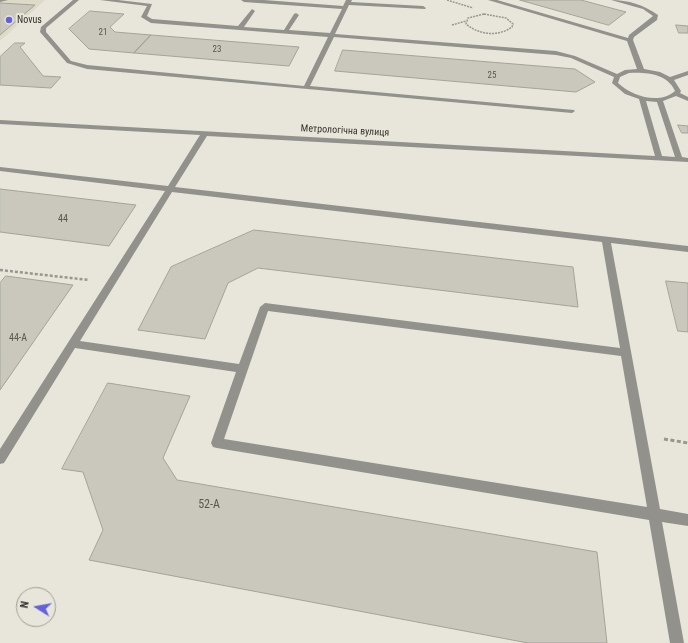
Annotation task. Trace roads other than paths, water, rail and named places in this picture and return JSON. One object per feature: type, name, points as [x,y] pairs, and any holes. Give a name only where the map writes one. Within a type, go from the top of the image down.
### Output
[{"type":"street","points":[[0,0],[5,0]]},
{"type":"street","points":[[76,0],[43,28],[43,32],[70,62],[87,67],[572,111]]},
{"type":"street","points":[[103,0],[150,5],[144,17],[151,21],[556,53],[573,57],[618,76]]},
{"type":"street","points":[[244,0],[424,8]]},
{"type":"street","points":[[491,0],[630,40]]},
{"type":"street","points":[[614,0],[645,8],[656,16],[655,19],[632,36],[630,40]]},
{"type":"street","points":[[306,88],[348,4]]},
{"type":"street","points":[[240,28],[252,11]]},
{"type":"street","points":[[286,31],[296,15]]},
{"type":"street","points":[[630,40],[641,71]]},
{"type":"street","points":[[641,71],[656,73],[669,79],[677,86],[678,91],[670,98],[642,98],[632,95],[618,87],[615,83],[618,76],[626,72],[641,71]]},
{"type":"street","points":[[669,79],[688,73]]},
{"type":"street","points":[[676,94],[688,99]]},
{"type":"street","points":[[642,98],[660,158]]},
{"type":"street","points":[[659,99],[679,159]]},
{"type":"street","name":"Метрологічна вулиця","points":[[0,122],[688,160]]},
{"type":"street","points":[[0,459],[74,344],[205,134]]},
{"type":"street","points":[[0,169],[688,249]]},
{"type":"street","points":[[606,239],[656,515],[677,643]]},
{"type":"street","points":[[626,353],[265,307],[216,443],[688,520]]},
{"type":"street","points":[[74,344],[242,369]]},
{"type":"place","name":"Novus","points":[[9,20]]}]
